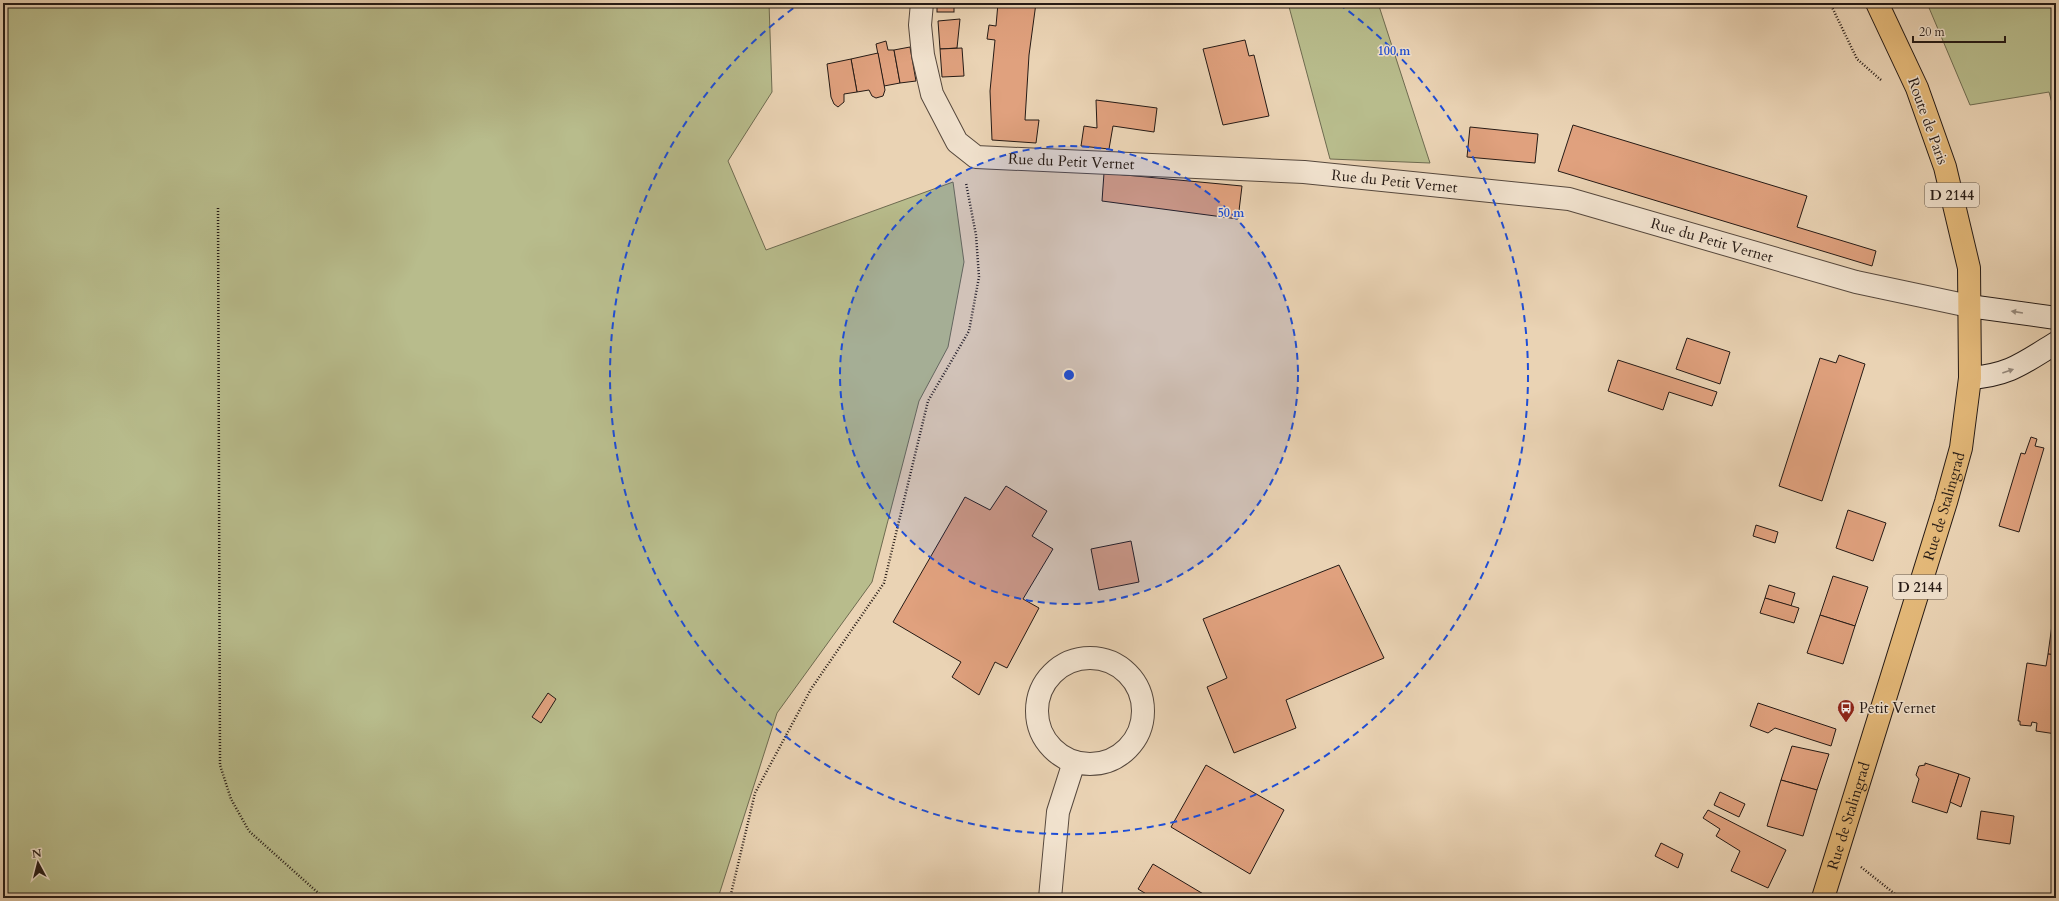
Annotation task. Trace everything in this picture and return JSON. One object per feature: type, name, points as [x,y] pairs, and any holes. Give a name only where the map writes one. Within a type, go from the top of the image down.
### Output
[{"type":"main road","name":"Route de Paris","points":[[1877,3],[1917,88],[1945,167],[1968,268]]},
{"type":"main road","name":"Rue de Stalingrad","points":[[1823,898],[1946,502],[1961,448],[1970,378],[1968,268]]},
{"type":"street","name":"Rue du Petit Vernet","points":[[922,3],[920,25],[922,55],[932,94],[957,142],[976,157],[1304,172],[1569,199],[1856,282],[1969,306],[2056,318]]},
{"type":"street","points":[[1970,378],[1991,377],[2013,370],[2056,343]]},
{"type":"street","points":[[1091,658],[1108,661],[1122,669],[1135,683],[1142,700],[1142,718],[1137,735],[1126,750],[1110,760],[1092,764],[1074,762],[1058,754],[1039,727],[1036,711],[1039,694],[1047,679],[1059,667],[1074,660],[1091,658]]},
{"type":"street","points":[[1050,898],[1058,812],[1074,762]]},
{"type":"path","points":[[1830,3],[1858,59],[1885,83]]},
{"type":"path","points":[[730,898],[755,793],[810,689],[884,583],[928,401],[969,331],[979,277],[976,235],[957,142]]},
{"type":"path","points":[[218,208],[220,765],[230,799],[249,831],[324,898]]},
{"type":"path","points":[[1838,848],[1900,898]]},
{"type":"green space","points":[[3,3],[769,3],[772,92],[728,161],[766,250],[953,182],[964,262],[948,347],[919,401],[872,582],[777,713],[718,898],[3,898]]},
{"type":"green space","points":[[1288,3],[1378,3],[1430,163],[1330,159]]},
{"type":"green space","points":[[1927,3],[2056,3],[2056,118],[2049,92],[1970,105]]},
{"type":"building","points":[[937,3],[954,3],[954,12],[937,12]]},
{"type":"building","points":[[998,3],[1036,3],[1029,55],[1025,120],[1039,120],[1036,143],[992,140],[990,91],[995,40],[987,39],[989,25],[996,26]]},
{"type":"building","points":[[960,19],[957,48],[940,49],[938,21]]},
{"type":"building","points":[[1245,40],[1249,56],[1254,55],[1269,116],[1223,125],[1203,49]]},
{"type":"building","points":[[886,41],[888,50],[894,50],[900,83],[884,86],[876,44]]},
{"type":"building","points":[[910,47],[916,81],[900,83],[894,50]]},
{"type":"building","points":[[962,48],[964,76],[942,77],[940,49]]},
{"type":"building","points":[[878,53],[885,90],[883,96],[876,98],[872,96],[869,90],[857,92],[851,59]]},
{"type":"building","points":[[851,59],[857,92],[844,94],[844,102],[838,107],[834,104],[831,97],[827,64]]},
{"type":"building","points":[[1096,100],[1157,108],[1154,132],[1113,126],[1109,149],[1081,146],[1084,126],[1097,128]]},
{"type":"building","points":[[1573,125],[1807,196],[1797,227],[1876,251],[1872,266],[1558,171]]},
{"type":"building","points":[[1470,127],[1538,134],[1535,163],[1467,157]]},
{"type":"building","points":[[1104,173],[1242,186],[1238,219],[1102,201]]},
{"type":"building","points":[[1687,338],[1730,352],[1720,384],[1676,369]]},
{"type":"building","points":[[1839,355],[1865,364],[1822,501],[1779,486],[1820,358],[1836,363]]},
{"type":"building","points":[[1618,360],[1717,392],[1712,406],[1669,392],[1663,410],[1608,391]]},
{"type":"building","points":[[2031,437],[2037,439],[2035,446],[2044,448],[2019,532],[1999,526],[2021,453],[2025,454]]},
{"type":"building","points":[[1006,486],[1047,511],[1032,536],[1053,549],[1023,599],[1039,608],[1007,668],[995,662],[979,695],[952,677],[961,662],[893,622],[965,497],[990,510]]},
{"type":"building","points":[[1848,510],[1886,523],[1873,561],[1836,548]]},
{"type":"building","points":[[1756,525],[1778,532],[1775,543],[1753,536]]},
{"type":"building","points":[[1131,541],[1139,582],[1099,590],[1091,549]]},
{"type":"building","points":[[1339,565],[1384,658],[1286,700],[1296,728],[1234,753],[1207,687],[1227,678],[1203,619]]},
{"type":"building","points":[[1833,576],[1868,587],[1855,626],[1820,615]]},
{"type":"building","points":[[1769,585],[1795,593],[1791,606],[1765,598]]},
{"type":"building","points":[[2056,596],[2056,655],[2048,654]]},
{"type":"building","points":[[1765,598],[1799,608],[1794,623],[1760,613]]},
{"type":"building","points":[[1820,615],[1855,626],[1843,664],[1807,653]]},
{"type":"building","points":[[2048,654],[2056,655],[2056,734],[2036,731],[2037,723],[2032,722],[2031,726],[2020,725],[2020,721],[2018,721],[2027,663],[2046,666]]},
{"type":"building","points":[[548,693],[556,699],[541,723],[532,717]]},
{"type":"building","points":[[1758,703],[1836,729],[1831,746],[1775,728],[1768,733],[1750,726]]},
{"type":"building","points":[[1792,746],[1829,754],[1817,790],[1781,780]]},
{"type":"building","points":[[1925,763],[1959,774],[1947,813],[1912,802],[1919,779],[1916,775],[1919,766],[1925,765]]},
{"type":"building","points":[[1206,765],[1284,810],[1250,874],[1171,827]]},
{"type":"building","points":[[1959,774],[1970,778],[1961,807],[1950,802]]},
{"type":"building","points":[[1781,780],[1817,790],[1803,836],[1767,826]]},
{"type":"building","points":[[1720,792],[1745,804],[1739,817],[1714,805]]},
{"type":"building","points":[[1708,810],[1786,850],[1768,888],[1731,871],[1740,851],[1716,836],[1720,829],[1703,818]]},
{"type":"building","points":[[1981,811],[2014,816],[2010,844],[1977,839]]},
{"type":"building","points":[[1661,843],[1683,854],[1678,868],[1655,856]]},
{"type":"building","points":[[1153,864],[1210,898],[1153,898],[1138,889]]},
{"type":"place","name":"Petit Vernet","points":[[1846,723]]}]
